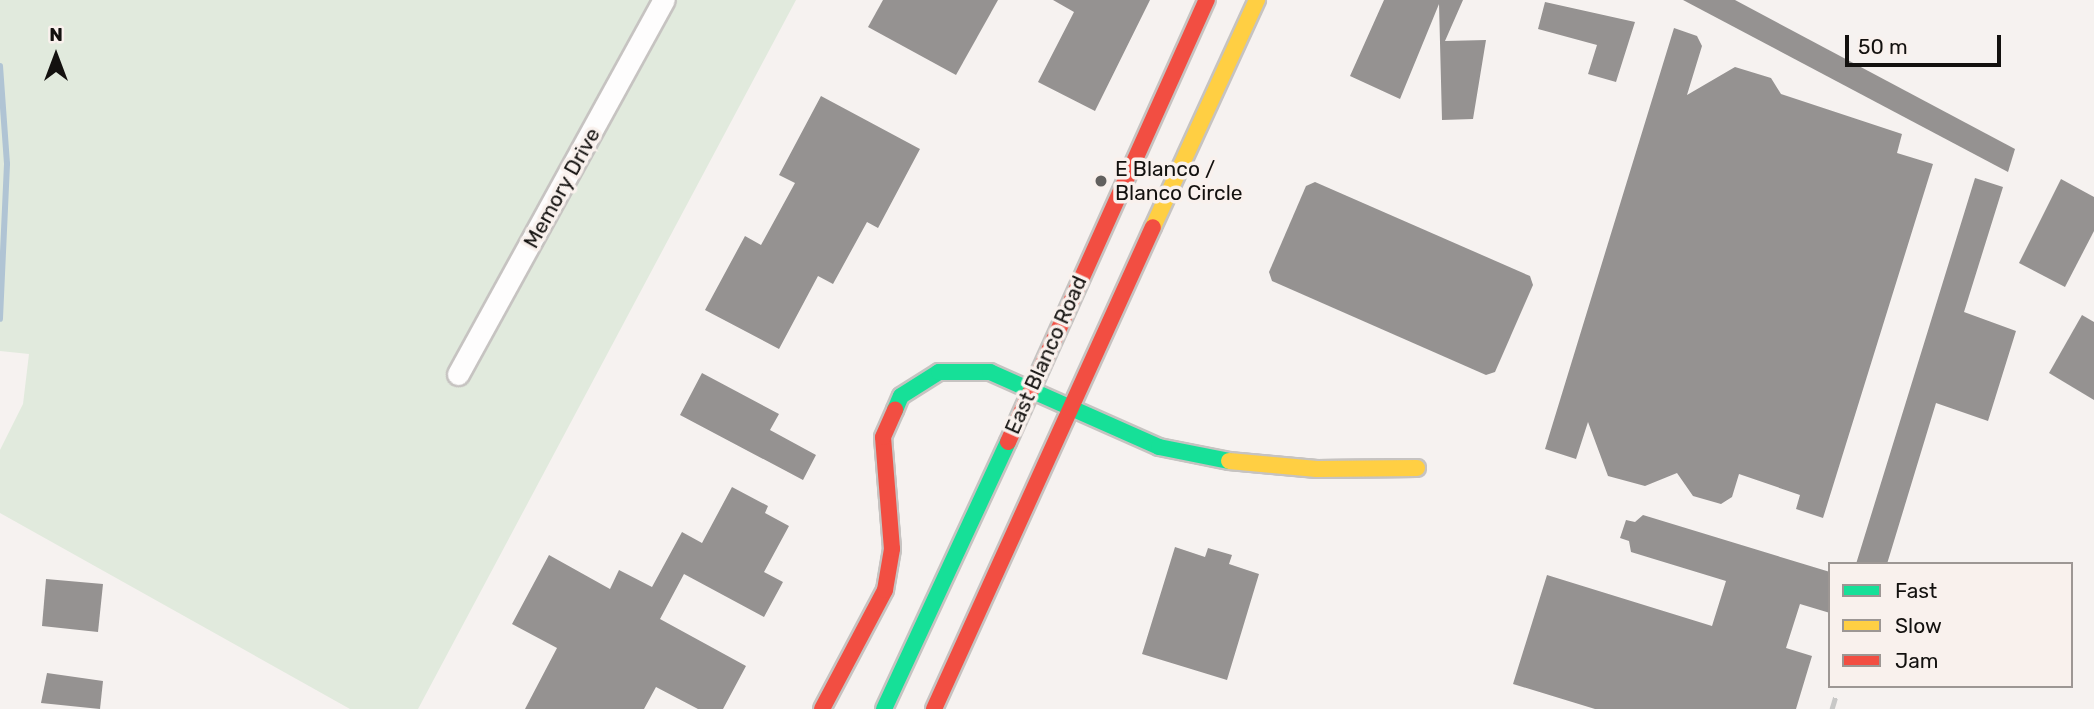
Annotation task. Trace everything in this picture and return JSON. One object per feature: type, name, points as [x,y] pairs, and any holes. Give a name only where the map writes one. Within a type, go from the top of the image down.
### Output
[{"type":"main road","name":"East Blanco Road","points":[[884,709],[1207,0]]},
{"type":"main road","name":"East Blanco Road","points":[[934,709],[1257,0]]},
{"type":"main road","points":[[822,709],[885,590],[892,548],[883,437],[901,396],[939,372],[990,372],[1070,410],[1159,447],[1223,460],[1317,469],[1417,468]]},
{"type":"street","name":"Memory Drive","points":[[458,374],[664,0]]},
{"type":"shaded area","points":[[0,0],[796,0],[418,709],[350,709],[0,513],[0,450],[23,404],[29,354],[0,351]]},
{"type":"building","points":[[883,0],[998,0],[956,75],[868,27]]},
{"type":"building","points":[[1053,0],[1150,0],[1095,111],[1038,82],[1074,12]]},
{"type":"building","points":[[1384,0],[1463,0],[1445,41],[1486,40],[1473,119],[1442,120],[1439,4],[1400,99],[1350,76]]},
{"type":"building","points":[[1683,0],[1735,0],[2015,149],[2008,172]]},
{"type":"building","points":[[1545,2],[1635,22],[1616,82],[1588,74],[1597,45],[1538,29]]},
{"type":"building","points":[[1674,28],[1697,36],[1702,46],[1687,95],[1735,67],[1771,78],[1781,94],[1902,134],[1897,153],[1933,164],[1823,518],[1796,509],[1800,495],[1739,474],[1732,497],[1721,504],[1693,496],[1677,473],[1645,486],[1608,476],[1588,422],[1576,459],[1545,449]]},
{"type":"building","points":[[821,96],[920,149],[878,228],[867,222],[833,284],[818,276],[779,349],[705,310],[745,236],[761,245],[795,183],[779,175]]},
{"type":"building","points":[[1975,178],[2003,187],[1964,312],[2016,331],[1988,421],[1936,403],[1888,562],[1857,562]]},
{"type":"building","points":[[2061,179],[2094,197],[2094,231],[2065,287],[2019,263]]},
{"type":"building","points":[[1315,182],[1530,276],[1533,285],[1495,372],[1486,375],[1272,281],[1269,272],[1306,186]]},
{"type":"building","points":[[2082,315],[2094,322],[2094,400],[2049,373]]},
{"type":"building","points":[[702,373],[779,414],[770,430],[816,455],[803,480],[680,415]]},
{"type":"building","points":[[732,487],[768,506],[765,513],[789,526],[764,572],[783,582],[764,617],[684,574],[660,619],[746,666],[723,709],[698,709],[656,687],[644,709],[525,709],[557,648],[512,624],[549,555],[610,589],[619,570],[652,587],[682,532],[702,543]]},
{"type":"building","points":[[1643,515],[1828,571],[1828,612],[1800,604],[1786,648],[1812,656],[1796,709],[1595,709],[1513,684],[1547,575],[1712,626],[1726,581],[1631,552],[1629,541],[1620,538],[1626,520],[1635,522]]},
{"type":"building","points":[[1175,547],[1205,557],[1208,548],[1232,555],[1229,564],[1259,574],[1227,680],[1142,654]]},
{"type":"building","points":[[46,579],[103,584],[98,632],[42,626]]},
{"type":"building","points":[[47,673],[103,681],[100,709],[41,703]]},
{"type":"waterway","points":[[0,66],[7,164],[0,319]]},
{"type":"railway","points":[[1832,709],[1838,688]]},
{"type":"traffic: fast","points":[[895,410],[901,396],[939,372],[990,372],[1159,447],[1229,461]]},
{"type":"traffic: fast","points":[[884,709],[1008,442]]},
{"type":"traffic: slow","points":[[1153,227],[1257,0]]},
{"type":"traffic: slow","points":[[1229,461],[1317,469],[1417,468]]},
{"type":"traffic: jam","points":[[1008,442],[1207,0]]},
{"type":"traffic: jam","points":[[934,709],[1153,227]]},
{"type":"traffic: jam","points":[[822,709],[885,590],[892,549],[883,437],[895,410]]},
{"type":"place","name":"E Blanco / Blanco Circle","points":[[1101,181]]}]
